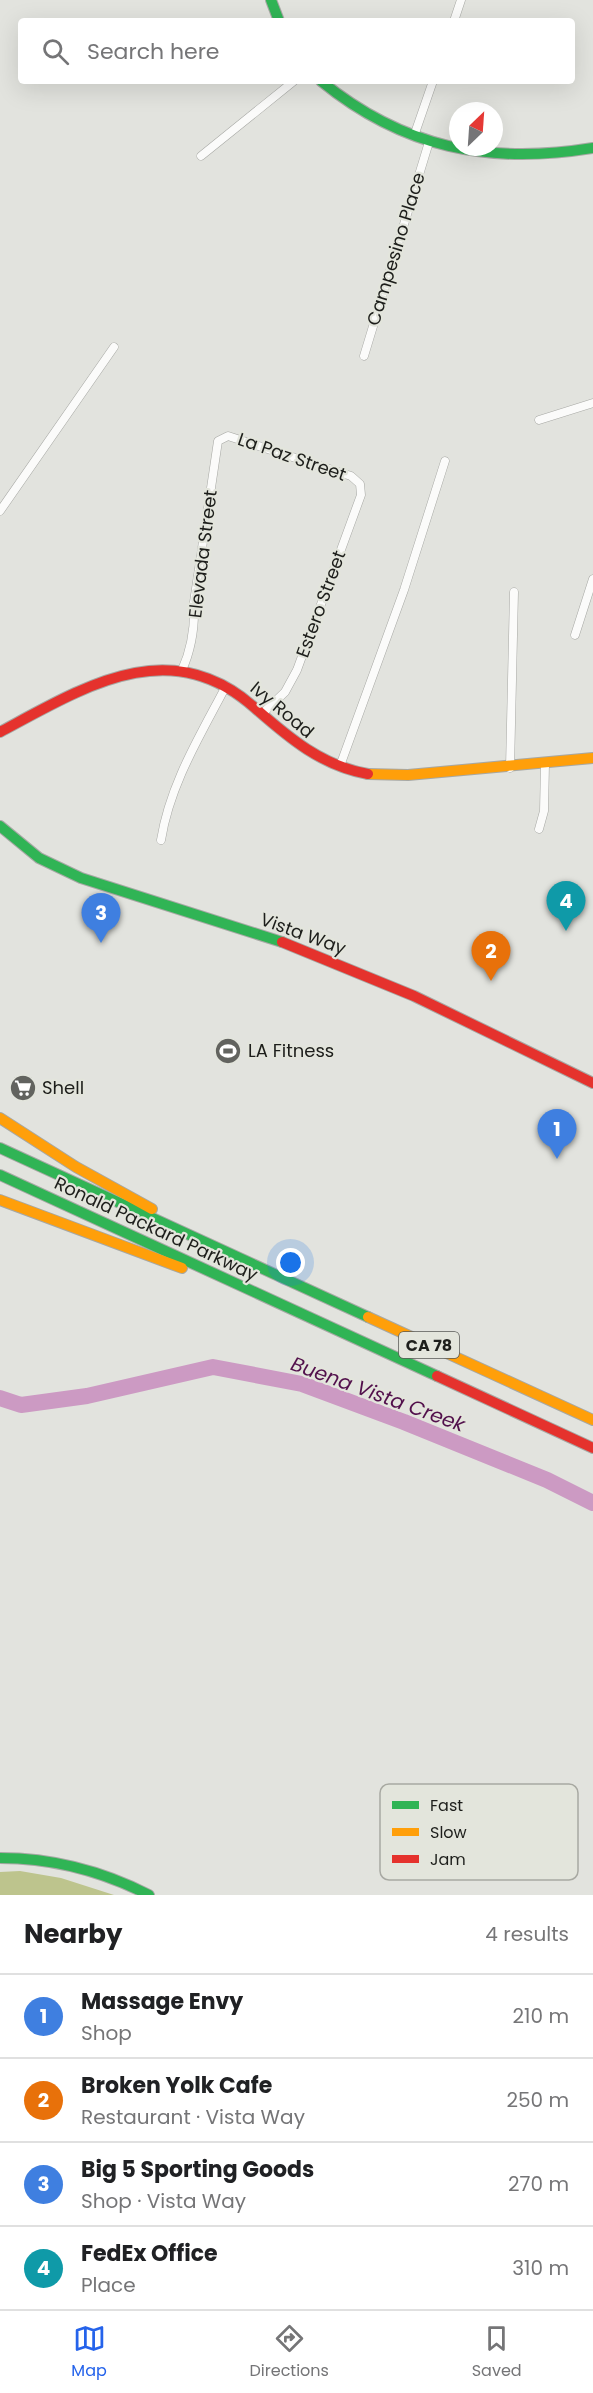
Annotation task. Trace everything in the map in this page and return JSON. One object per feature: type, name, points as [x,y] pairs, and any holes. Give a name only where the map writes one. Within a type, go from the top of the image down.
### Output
[{"type":"main road","points":[[271,0],[278,18]]},
{"type":"main road","points":[[325,84],[356,108],[429,142],[481,153],[530,157],[593,148]]},
{"type":"main road","name":"Ivy Road","points":[[0,732],[111,675],[137,670],[182,670],[226,686],[262,714],[297,747],[340,766],[363,773],[390,776],[510,768],[593,758]]},
{"type":"main road","name":"Vista Way","points":[[0,826],[31,853],[68,875],[178,908],[304,950],[379,982],[593,1083]]},
{"type":"main road","points":[[0,1118],[76,1167],[265,1270]]},
{"type":"main road","name":"Ronald Packard Parkway","points":[[0,1148],[593,1420]]},
{"type":"main road","name":"Ronald Packard Parkway","points":[[0,1175],[593,1448]]},
{"type":"main road","points":[[0,1200],[279,1304]]},
{"type":"main road","points":[[0,1858],[24,1857],[75,1866],[149,1895]]},
{"type":"street","points":[[455,18],[461,0]]},
{"type":"street","points":[[201,156],[290,84]]},
{"type":"street","points":[[414,136],[432,84]]},
{"type":"street","name":"Campesino Place","points":[[364,356],[429,142]]},
{"type":"street","points":[[0,511],[114,347]]},
{"type":"street","points":[[539,420],[593,403]]},
{"type":"street","name":"La Paz Street","points":[[222,438],[228,436],[351,476],[360,484]]},
{"type":"street","name":"Elevada Street","points":[[182,670],[191,650],[196,591],[218,441],[222,438]]},
{"type":"street","points":[[340,766],[404,590],[445,461]]},
{"type":"street","name":"Estero Street","points":[[262,714],[285,692],[297,670],[361,495],[360,484]]},
{"type":"street","points":[[575,634],[593,579]]},
{"type":"street","points":[[510,768],[514,592]]},
{"type":"street","points":[[161,840],[164,820],[181,771],[226,686]]},
{"type":"street","points":[[539,830],[544,811],[545,764]]},
{"type":"green space","points":[[20,1871],[61,1878],[114,1895],[0,1895],[0,1872]]},
{"type":"waterway","name":"Buena Vista Creek","points":[[0,1398],[21,1405],[87,1396],[213,1367],[302,1384],[404,1422],[547,1480],[593,1503]]},
{"type":"traffic: fast","points":[[271,0],[278,18]]},
{"type":"traffic: fast","points":[[325,84],[352,104],[383,122],[416,136],[449,146],[483,152],[518,154],[555,153],[593,148]]},
{"type":"traffic: fast","points":[[0,826],[39,858],[81,878],[282,942]]},
{"type":"traffic: fast","points":[[0,1148],[368,1317]]},
{"type":"traffic: fast","points":[[0,1175],[437,1376]]},
{"type":"traffic: fast","points":[[0,1858],[58,1863],[113,1879],[149,1895]]},
{"type":"traffic: slow","points":[[368,774],[408,775],[593,758]]},
{"type":"traffic: slow","points":[[0,1118],[76,1167],[152,1209]]},
{"type":"traffic: slow","points":[[0,1200],[182,1268]]},
{"type":"traffic: slow","points":[[368,1317],[593,1420]]},
{"type":"traffic: jam","points":[[0,732],[63,699],[95,685],[127,675],[159,670],[191,673],[223,685],[321,758],[368,774]]},
{"type":"traffic: jam","points":[[282,942],[414,996],[593,1083]]},
{"type":"traffic: jam","points":[[437,1376],[593,1448]]},
{"type":"place","name":"FedEx Office","points":[[566,931]]},
{"type":"place","name":"Big 5 Sporting Goods","points":[[101,943]]},
{"type":"place","name":"Broken Yolk Cafe","points":[[491,981]]},
{"type":"place","name":"LA Fitness","points":[[228,1051]]},
{"type":"place","name":"Shell","points":[[23,1088]]},
{"type":"place","name":"Massage Envy","points":[[557,1159]]}]
